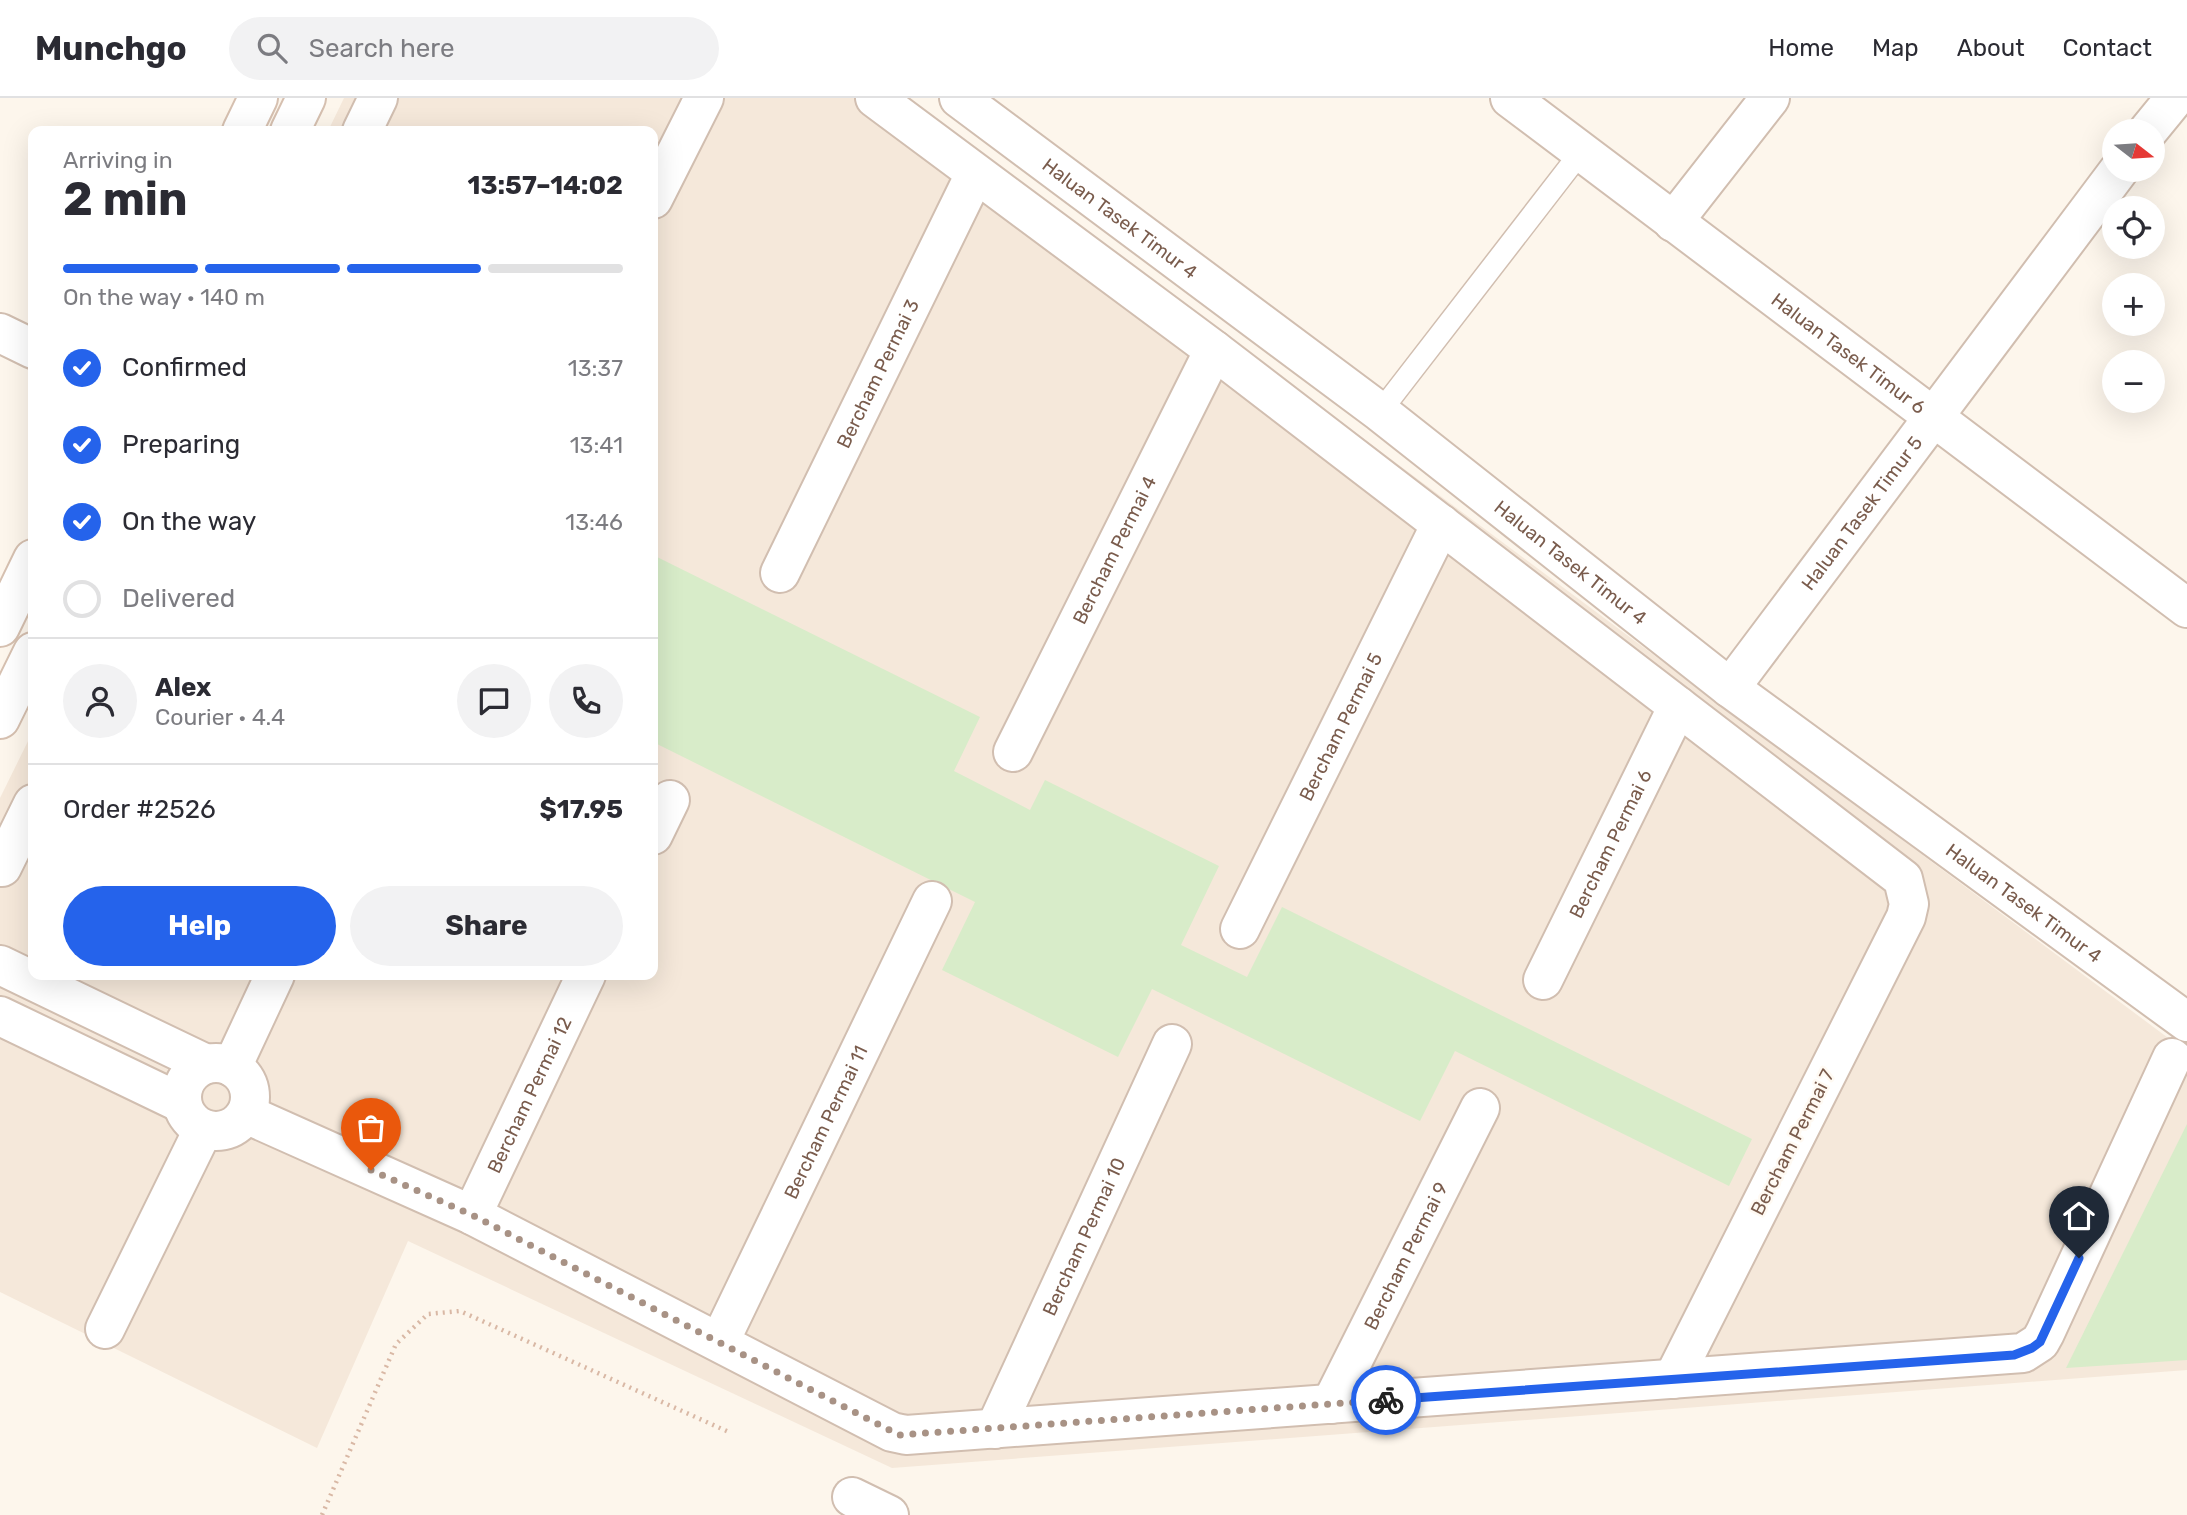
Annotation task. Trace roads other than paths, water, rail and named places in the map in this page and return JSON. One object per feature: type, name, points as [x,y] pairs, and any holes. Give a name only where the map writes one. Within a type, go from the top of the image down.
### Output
[{"type":"street","points":[[244,126],[258,98]]},
{"type":"street","points":[[292,126],[306,98]]},
{"type":"street","points":[[365,126],[379,98]]},
{"type":"street","points":[[658,190],[704,98]]},
{"type":"street","points":[[875,98],[1214,350],[1678,706]]},
{"type":"street","name":"Haluan Tasek Timur 4","points":[[959,98],[1380,412],[1730,688],[2187,1022]]},
{"type":"street","name":"Haluan Tasek Timur 6","points":[[1510,98],[2187,608]]},
{"type":"street","points":[[1674,222],[1770,98]]},
{"type":"street","points":[[2158,119],[2175,98]]},
{"type":"street","name":"Bercham Permai 3","points":[[780,573],[975,174]]},
{"type":"street","name":"Haluan Tasek Timur 5","points":[[1730,688],[2110,182]]},
{"type":"street","points":[[0,333],[28,347]]},
{"type":"street","name":"Bercham Permai 4","points":[[1013,752],[1214,350]]},
{"type":"street","name":"Bercham Permai 5","points":[[1240,929],[1441,524]]},
{"type":"street","points":[[0,627],[28,569]]},
{"type":"street","points":[[0,719],[28,662]]},
{"type":"street","name":"Bercham Permai 7","points":[[1673,1380],[1909,904],[1909,891],[1894,870],[1678,706]]},
{"type":"street","name":"Bercham Permai 6","points":[[1543,979],[1678,706]]},
{"type":"street","points":[[658,825],[670,800]]},
{"type":"street","points":[[2,867],[28,814]]},
{"type":"street","name":"Bercham Permai 11","points":[[720,1341],[932,901]]},
{"type":"street","points":[[0,965],[28,978]]},
{"type":"street","points":[[0,1016],[192,1116],[227,1130],[239,1124],[246,1114],[250,1092],[247,1082],[219,1065],[33,980]]},
{"type":"street","points":[[105,1329],[192,1116],[186,1078],[219,1065],[272,980]]},
{"type":"street","name":"Bercham Permai 12","points":[[472,1215],[584,980]]},
{"type":"street","name":"Bercham Permai 10","points":[[995,1429],[1172,1044]]},
{"type":"street","points":[[246,1114],[472,1215],[899,1435],[2014,1355],[2032,1348],[2045,1333],[2172,1058]]},
{"type":"street","name":"Bercham Permai 9","points":[[1331,1404],[1480,1108]]},
{"type":"street","points":[[852,1497],[889,1515]]},
{"type":"lane","points":[[1380,412],[1581,152]]}]
